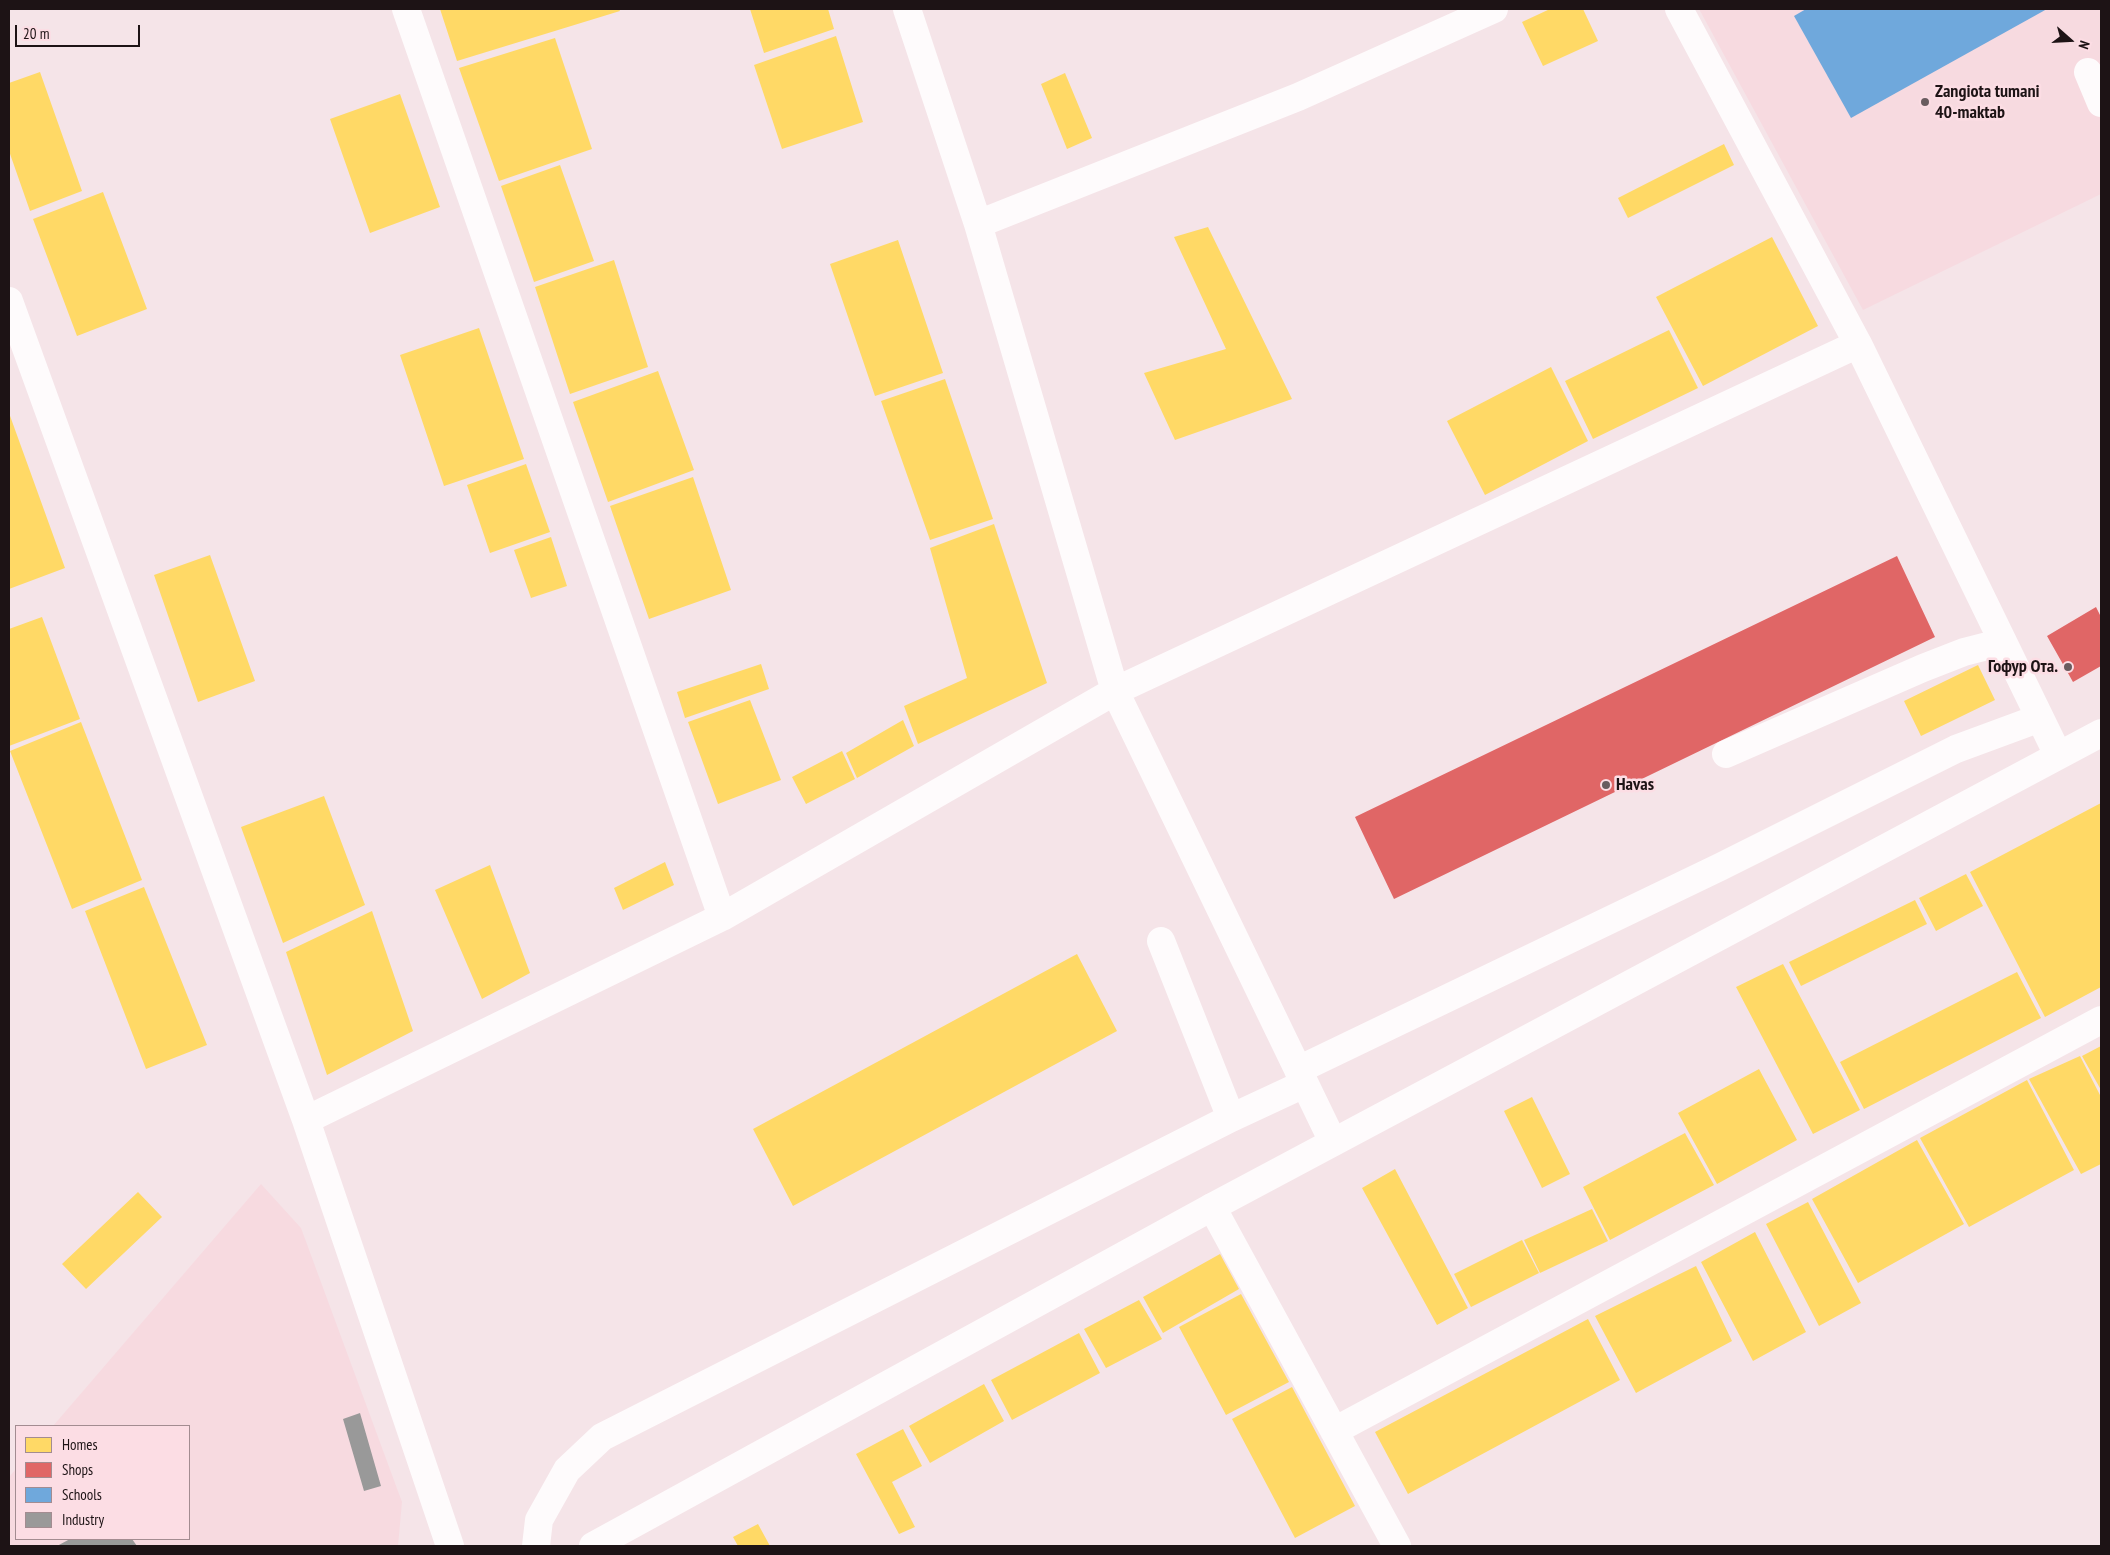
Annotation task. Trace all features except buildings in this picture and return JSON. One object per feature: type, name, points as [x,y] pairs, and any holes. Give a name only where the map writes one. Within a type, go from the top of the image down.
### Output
[{"type":"street","points":[[406,9],[722,917]]},
{"type":"street","points":[[907,9],[978,224],[1115,691],[1333,1142]]},
{"type":"street","points":[[978,224],[1298,97],[1494,9]]},
{"type":"street","points":[[1679,9],[1858,344],[2058,755]]},
{"type":"street","points":[[2088,72],[2101,103]]},
{"type":"street","points":[[9,301],[306,1120],[450,1546]]},
{"type":"street","points":[[306,1120],[722,917],[1115,691],[1858,344]]},
{"type":"street","points":[[1726,754],[1923,668],[1964,652],[2003,642]]},
{"type":"street","points":[[536,1546],[539,1520],[567,1470],[602,1437],[1231,1118],[1301,1077],[1956,749],[2040,718]]},
{"type":"street","points":[[593,1546],[1212,1207],[2101,733]]},
{"type":"street","points":[[1161,941],[1231,1118]]},
{"type":"street","points":[[1334,1431],[2101,1020]]},
{"type":"street","points":[[1212,1207],[1397,1546]]},
{"type":"shaded area","name":"Zangiota tumani 40-maktab","points":[[1699,9],[2101,9],[2101,194],[1863,310]]},
{"type":"shaded area","points":[[261,1184],[301,1228],[402,1502],[398,1546],[9,1546],[9,1477],[15,1470],[15,1540],[190,1540],[190,1425],[54,1425]]},
{"type":"place","name":"Zangiota tumani 40-maktab","points":[[1925,102]]},
{"type":"place","name":"Гофур Ота.","points":[[2068,667]]},
{"type":"place","name":"Havas","points":[[1606,785]]}]
